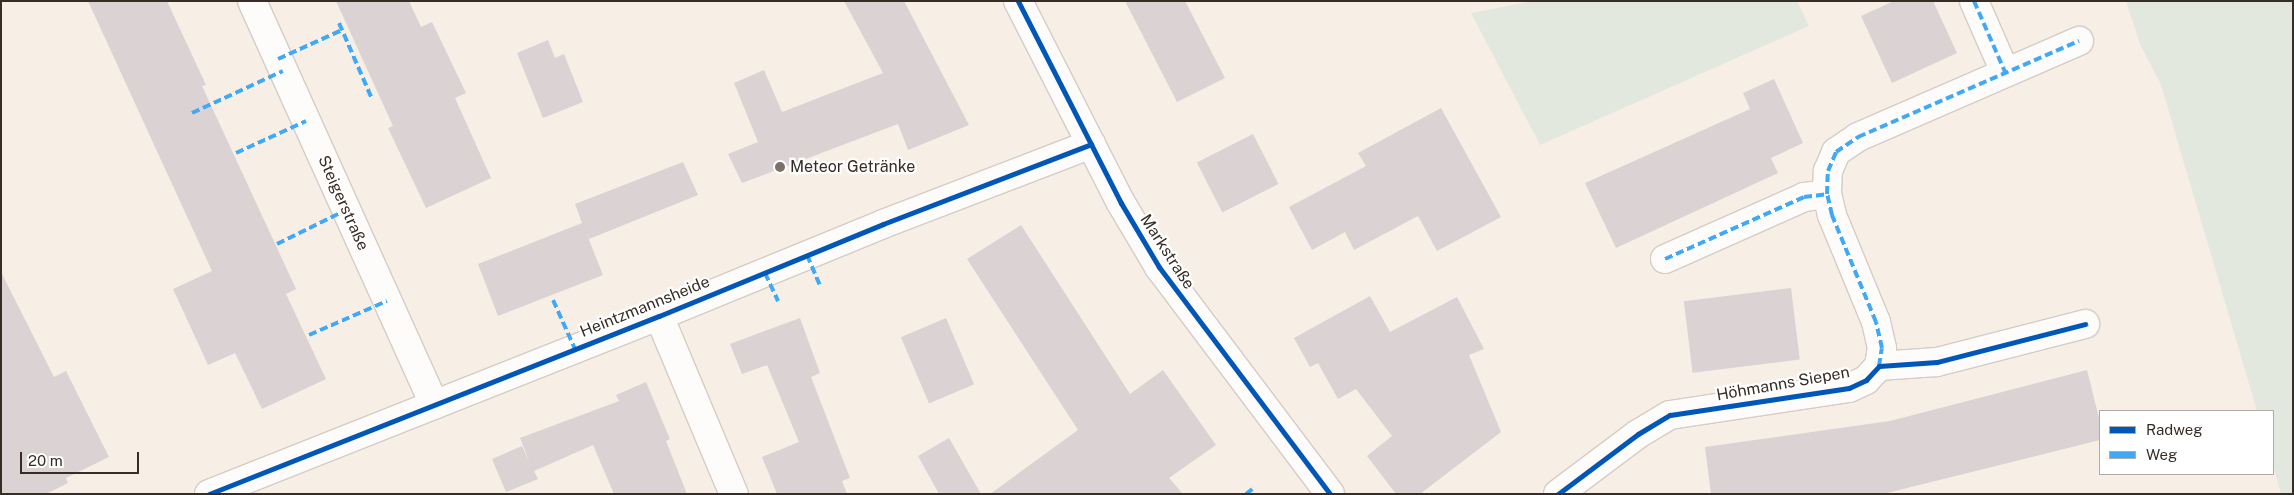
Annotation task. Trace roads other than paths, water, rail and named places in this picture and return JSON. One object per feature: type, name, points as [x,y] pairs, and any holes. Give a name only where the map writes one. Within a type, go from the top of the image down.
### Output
[{"type":"street","name":"Steigerstraße","points":[[252,1],[434,405]]},
{"type":"street","name":"Markstraße","points":[[1018,1],[1091,144],[1159,267],[1330,494]]},
{"type":"street","points":[[1974,1],[2005,72]]},
{"type":"street","points":[[2078,41],[1858,137],[1836,152],[1828,171],[1827,194],[1832,215],[1876,322],[1882,348],[1879,366],[1937,362],[2085,324]]},
{"type":"street","name":"Heintzmannsheide","points":[[209,494],[659,316],[892,220],[1091,144]]},
{"type":"street","points":[[1665,259],[1804,197],[1827,194]]},
{"type":"street","name":"Heintzmannsheide","points":[[659,316],[734,494]]},
{"type":"street","name":"Höhmanns Siepen","points":[[1558,494],[1638,434],[1670,415],[1849,388],[1866,380],[1879,366]]},
{"type":"place","name":"Meteor Getränke","points":[[780,167]]}]
